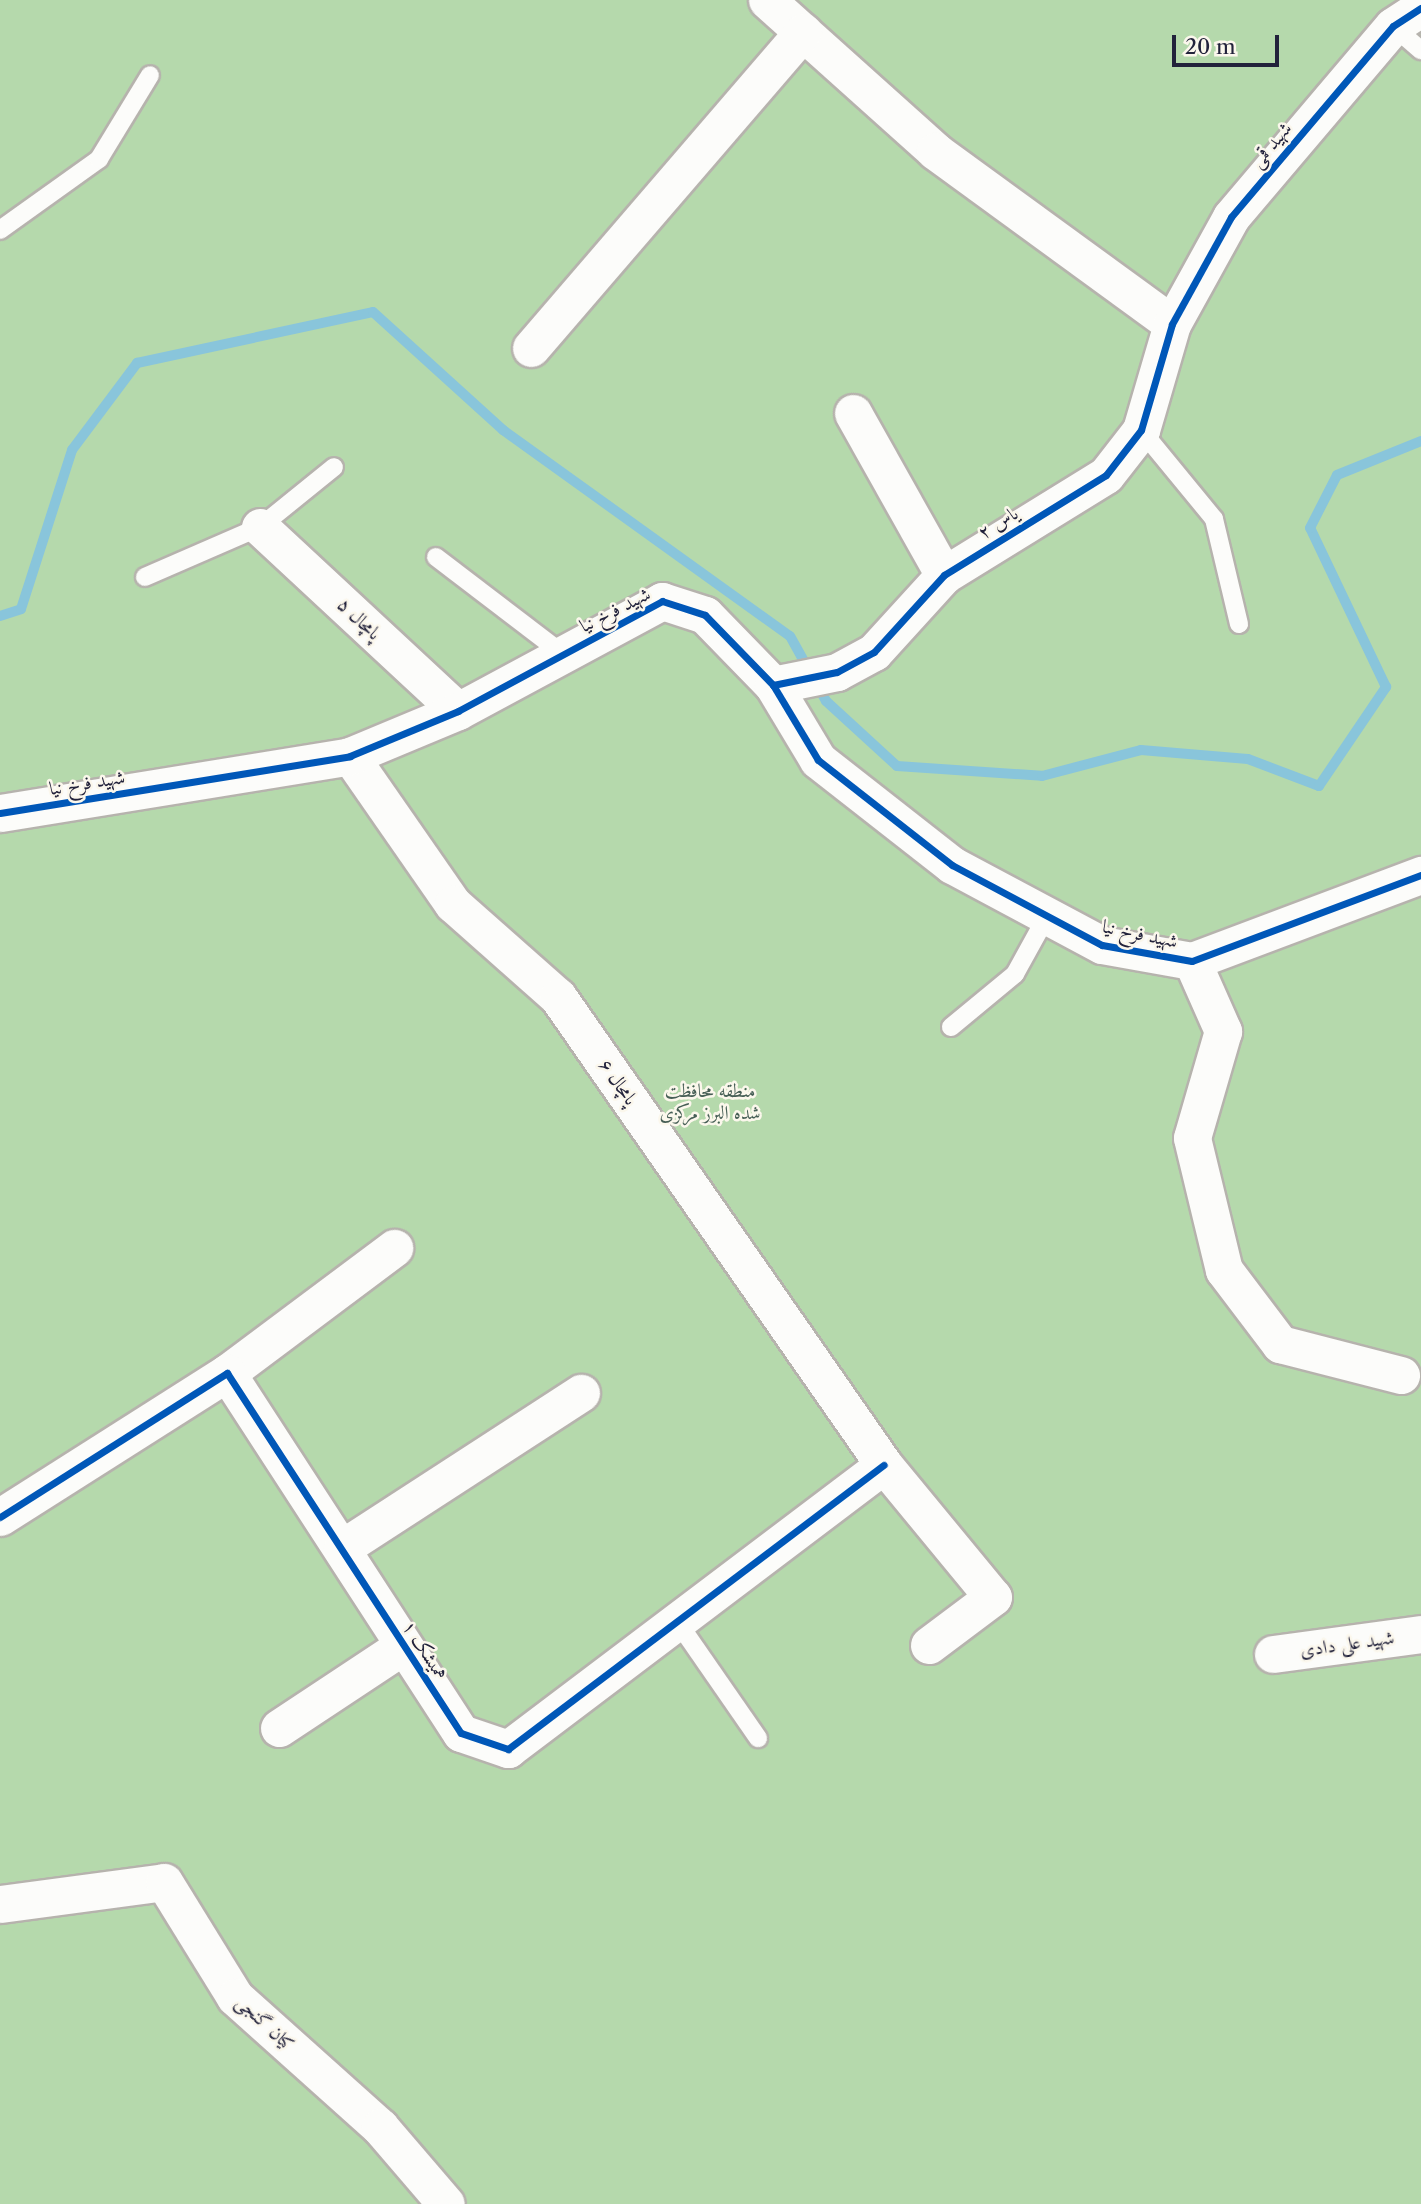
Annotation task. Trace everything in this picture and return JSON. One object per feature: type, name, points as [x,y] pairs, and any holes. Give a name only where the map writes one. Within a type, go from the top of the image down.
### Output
[{"type":"street","points":[[767,0],[935,151],[1172,324]]},
{"type":"street","name":"شهید قمی","points":[[1172,324],[1231,217],[1407,17]]},
{"type":"street","points":[[531,348],[803,32]]},
{"type":"street","name":"یاس ۲","points":[[785,683],[837,672],[874,652],[944,575],[1106,475],[1141,430],[1172,324]]},
{"type":"street","points":[[853,413],[944,575]]},
{"type":"street","name":"پامچال ۵","points":[[260,527],[458,711]]},
{"type":"street","name":"شهید فرخ نیا","points":[[0,813],[350,756],[458,711],[662,601],[705,615],[785,683],[818,760],[953,865],[1102,946],[1192,961],[1421,875]]},
{"type":"street","name":"پامچال ۶","points":[[350,756],[453,904],[558,996],[884,1465],[993,1597],[929,1645]]},
{"type":"street","points":[[1192,961],[1223,1031],[1192,1138],[1224,1270],[1280,1344],[1401,1375]]},
{"type":"street","points":[[0,1517],[227,1373],[394,1248]]},
{"type":"street","name":"همیشک ۱","points":[[227,1373],[342,1548],[402,1646],[461,1732],[508,1749],[679,1624],[884,1465]]},
{"type":"street","points":[[342,1548],[581,1393]]},
{"type":"street","name":"شهید علی دادی","points":[[1273,1654],[1421,1634]]},
{"type":"street","points":[[279,1728],[402,1646]]},
{"type":"street","name":"کیان گنجی","points":[[0,1904],[164,1882],[235,1997],[380,2127],[446,2204]]},
{"type":"lane","points":[[1407,17],[1421,50]]},
{"type":"lane","points":[[0,230],[99,159],[150,75]]},
{"type":"lane","points":[[1141,430],[1214,519],[1239,624]]},
{"type":"lane","points":[[145,577],[260,527],[334,467]]},
{"type":"lane","points":[[436,558],[563,654]]},
{"type":"lane","points":[[951,1027],[1015,974],[1047,916]]},
{"type":"lane","points":[[679,1624],[758,1738]]},
{"type":"green space","name":"منطقه محافظت شده البرز مرکزی","points":[[0,0],[1421,0],[1421,2204],[0,2204]]},
{"type":"waterway","points":[[0,616],[21,609],[72,450],[137,363],[373,312],[503,430],[790,636],[826,701],[897,766],[1042,776],[1141,750],[1248,759],[1319,786],[1386,687],[1310,528],[1337,475],[1421,441]]},
{"type":"cycle path","points":[[773,685],[837,672],[874,652],[944,575],[1106,475],[1141,430],[1172,324],[1231,217],[1393,26],[1421,8]]},
{"type":"cycle path","points":[[0,813],[350,756],[458,711],[662,601],[705,615],[773,685],[818,760],[952,865],[1102,945],[1192,961],[1421,875]]},
{"type":"cycle path","points":[[0,1517],[227,1373],[461,1733],[508,1749],[884,1465]]}]
